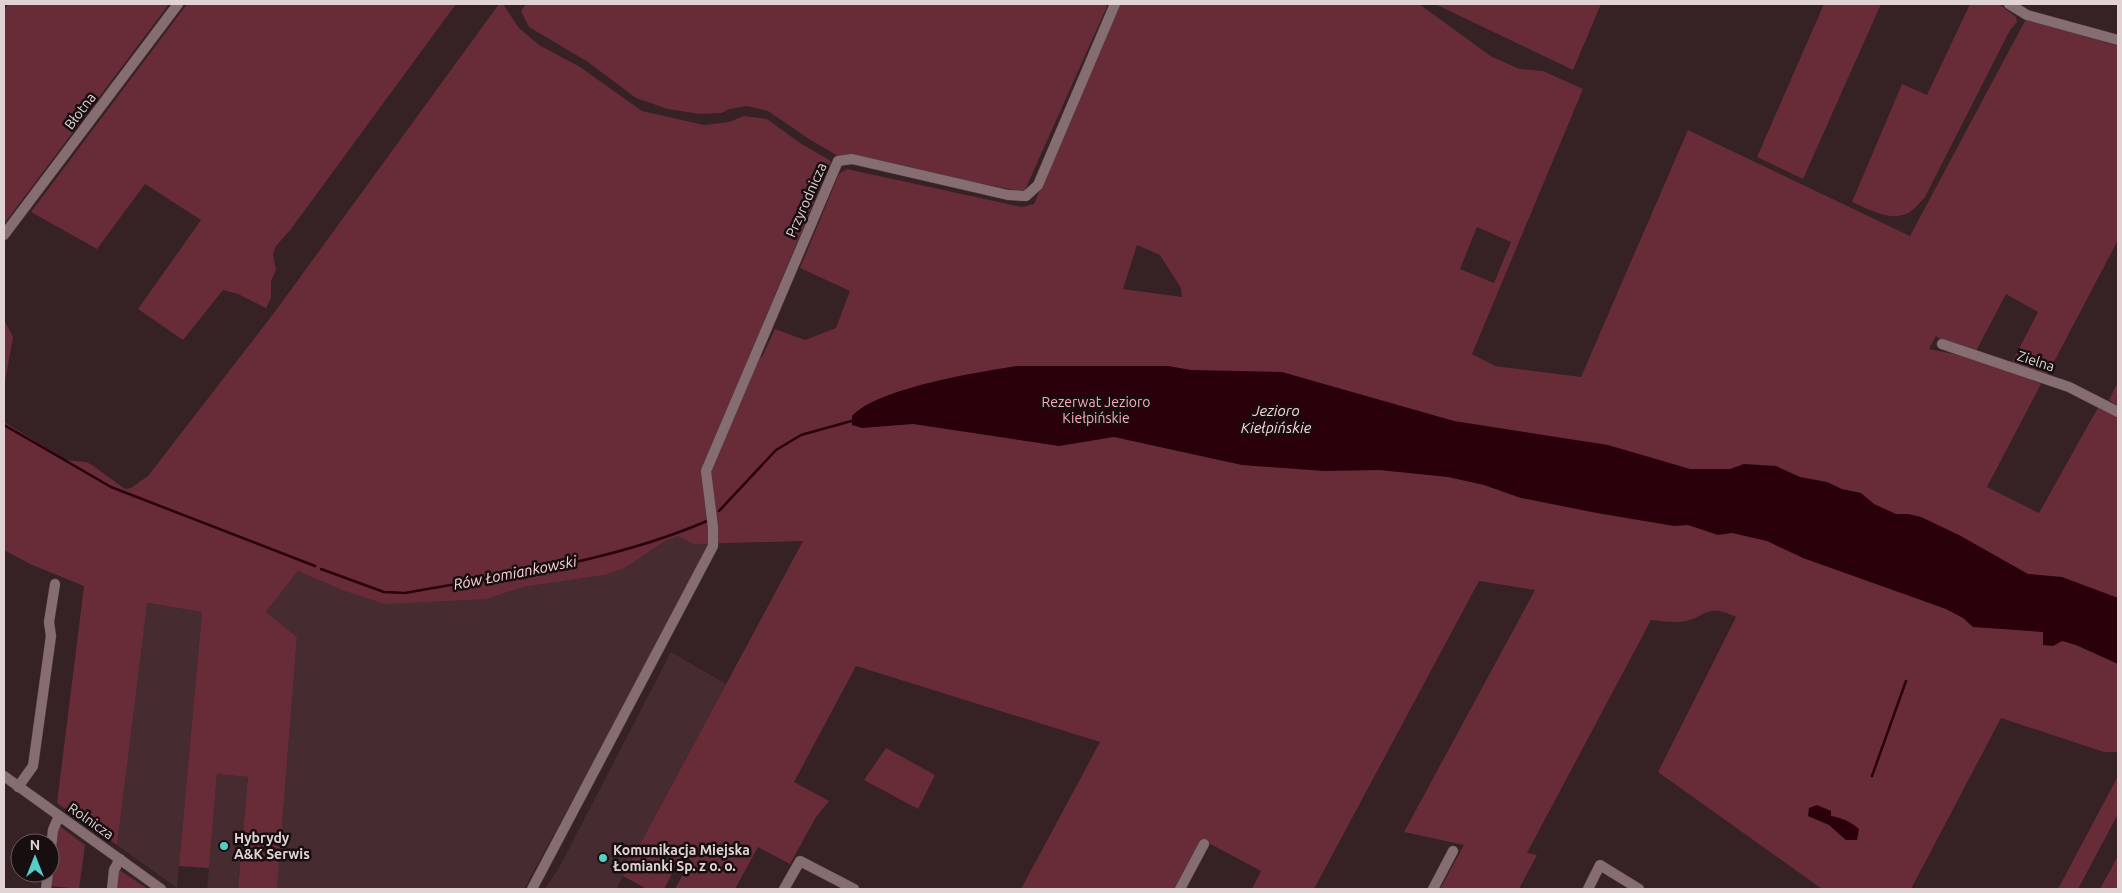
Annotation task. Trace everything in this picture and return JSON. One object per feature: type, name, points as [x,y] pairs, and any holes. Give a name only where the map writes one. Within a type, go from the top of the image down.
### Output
[{"type":"street","name":"Błotna","points":[[4,235],[178,4]]},
{"type":"street","name":"Przyrodnicza","points":[[532,889],[713,546],[713,527],[706,471],[838,161],[852,159],[1008,195],[1026,196],[1038,185],[1115,4]]},
{"type":"street","points":[[2009,4],[2027,15],[2118,40]]},
{"type":"street","name":"Zielna","points":[[1942,344],[2069,387],[2118,412]]},
{"type":"street","points":[[18,787],[33,766],[51,636],[50,622],[55,584]]},
{"type":"street","name":"Rolnicza","points":[[4,776],[161,889]]},
{"type":"street","points":[[54,833],[59,816]]},
{"type":"street","points":[[1180,889],[1204,844]]},
{"type":"street","points":[[1433,889],[1453,851]]},
{"type":"street","points":[[112,889],[114,870],[120,859]]},
{"type":"street","points":[[784,889],[800,861],[854,889]]},
{"type":"street","points":[[1588,889],[1600,865],[1639,889]]},
{"type":"shaded area","points":[[707,523],[711,546],[524,889],[277,889],[297,637],[266,612],[298,571],[342,590],[487,599],[523,587],[605,575],[625,568],[665,541]]},
{"type":"shaded area","points":[[146,603],[202,612],[177,888],[117,845]]},
{"type":"shaded area","name":"Komunikacja Miejska Łomianki Sp. z o. o.","points":[[671,652],[726,684],[616,889],[545,889],[559,868]]},
{"type":"shaded area","points":[[217,774],[248,777],[238,889],[207,889]]},
{"type":"green space","points":[[8,4],[169,4],[4,224],[4,10]]},
{"type":"green space","points":[[187,4],[456,4],[291,229],[276,246],[273,254],[276,270],[271,281],[271,298],[266,308],[238,294],[223,290],[183,340],[138,309],[201,220],[145,184],[97,249],[31,212]]},
{"type":"green space","name":"Rezerwat Jezioro Kiełpińskie","points":[[499,4],[503,4],[519,28],[539,45],[580,67],[642,111],[704,125],[729,122],[744,116],[767,119],[800,143],[831,161],[747,362],[762,357],[775,329],[805,340],[836,328],[850,291],[800,268],[839,174],[847,169],[1022,207],[1034,204],[1119,4],[1419,4],[1492,57],[1520,69],[1543,71],[1583,89],[1472,354],[1495,366],[1581,377],[1688,130],[1910,236],[2026,19],[2118,46],[2118,240],[2046,377],[2011,364],[2038,312],[2006,294],[1976,351],[1946,343],[1936,336],[1929,349],[1974,358],[2041,384],[1987,487],[2039,513],[2100,404],[2118,417],[2118,752],[2104,752],[2001,718],[1911,889],[1822,889],[1658,772],[1736,617],[1711,611],[1688,621],[1669,622],[1651,620],[1527,853],[1537,855],[1519,889],[1440,889],[1464,845],[1404,832],[1535,590],[1479,581],[1314,889],[1252,889],[1261,871],[1201,839],[1174,889],[1021,889],[1100,742],[856,666],[794,782],[829,801],[816,817],[790,864],[758,847],[735,889],[675,889],[691,860],[682,855],[664,889],[647,889],[623,876],[803,541],[694,544],[678,536],[665,541],[625,568],[605,575],[523,587],[487,599],[385,604],[342,590],[298,571],[266,612],[297,637],[277,889],[238,889],[248,777],[217,774],[209,868],[179,866],[202,612],[147,603],[117,845],[57,803],[84,586],[30,564],[4,550],[4,422],[65,460],[86,462],[125,489],[131,488],[148,476],[274,313]],"holes":[[[1477,227],[1511,242],[1494,283],[1460,269]],[[1137,245],[1160,255],[1181,288],[1182,297],[1123,289]]]},
{"type":"green space","points":[[526,4],[1108,4],[1025,190],[1015,190],[838,156],[768,111],[747,106],[729,109],[721,113],[700,114],[668,109],[636,98],[588,62],[529,27],[521,11]]},
{"type":"green space","points":[[1435,4],[1601,4],[1573,70]]},
{"type":"green space","points":[[1824,4],[1881,4],[1803,179],[1757,157]]},
{"type":"green space","points":[[1970,4],[1999,4],[2016,17],[2017,22],[2010,30],[1925,197],[1910,212],[1894,216],[1872,211],[1852,202],[1902,84],[1927,95]]},
{"type":"green space","points":[[4,320],[13,337],[4,387]]},
{"type":"green space","points":[[2118,382],[2118,406],[2109,400]]},
{"type":"green space","points":[[886,748],[935,775],[918,809],[864,780]]},
{"type":"green space","points":[[2118,776],[2118,814],[2078,889],[2058,889]]},
{"type":"green space","points":[[58,825],[85,845],[79,889],[51,886],[51,883],[60,883],[60,833],[57,833]]},
{"type":"green space","points":[[2118,856],[2118,889],[2100,889]]},
{"type":"green space","points":[[118,869],[148,889],[116,889]]},
{"type":"water","name":"Jezioro Kiełpińskie","points":[[1017,366],[1168,366],[1191,370],[1282,372],[1454,421],[1608,445],[1690,469],[1730,469],[1744,464],[1776,466],[1800,477],[1827,482],[1842,489],[1861,493],[1874,504],[1896,514],[1921,517],[1959,535],[2028,574],[2062,577],[2118,598],[2118,664],[2076,645],[2062,641],[2053,646],[2043,645],[2043,632],[1973,627],[1963,618],[1946,609],[1803,558],[1767,541],[1732,533],[1718,535],[1688,525],[1674,526],[1521,498],[1484,485],[1448,477],[1379,470],[1324,471],[1242,465],[1114,437],[1059,446],[913,424],[862,428],[852,425],[852,416],[865,406],[905,389],[978,372]]},
{"type":"water","points":[[1817,805],[1831,811],[1831,816],[1846,820],[1859,829],[1857,840],[1846,840],[1829,825],[1808,816],[1809,808]]},
{"type":"waterway","name":"Rów Łomiankowski","points":[[719,511],[776,450],[801,435],[855,420]]},
{"type":"waterway","name":"Rów Łomiankowski","points":[[4,425],[111,487],[315,566]]},
{"type":"waterway","name":"Rów Łomiankowski","points":[[321,569],[384,592],[405,593],[558,566],[596,557],[633,547],[707,521]]},
{"type":"waterway","points":[[1872,776],[1906,681]]},
{"type":"place","name":"Hybrydy A&K Serwis","points":[[224,846]]},
{"type":"place","name":"Komunikacja Miejska Łomianki Sp. z o. o.","points":[[603,858]]}]
